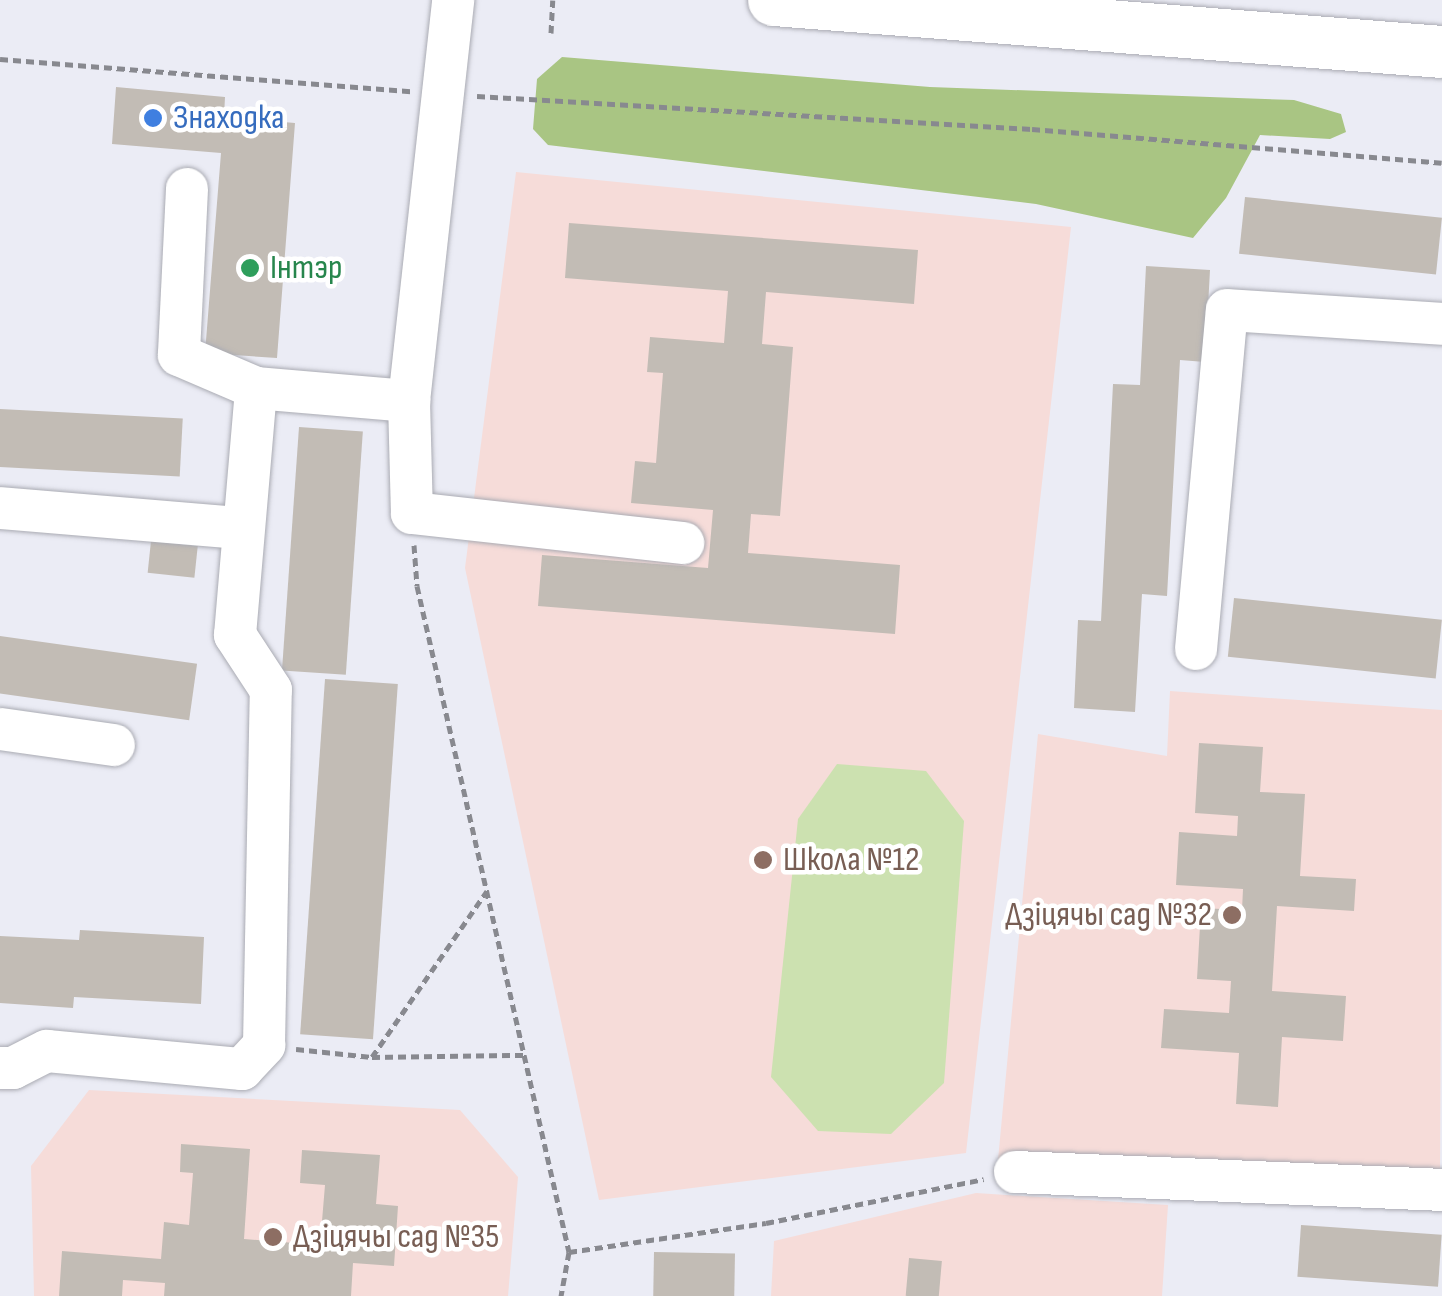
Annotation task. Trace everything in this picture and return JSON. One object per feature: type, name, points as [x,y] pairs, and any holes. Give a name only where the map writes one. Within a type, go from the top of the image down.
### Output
[{"type":"main road","points":[[774,0],[920,7],[1442,52]]},
{"type":"lane","points":[[453,0],[409,401],[412,512],[683,543]]},
{"type":"lane","points":[[186,189],[179,355],[256,388],[409,401]]},
{"type":"lane","points":[[1196,648],[1227,310],[1442,324]]},
{"type":"lane","points":[[0,1068],[13,1068],[47,1051],[242,1069],[264,1045],[271,690],[235,634],[240,528],[256,388]]},
{"type":"lane","points":[[0,508],[240,528]]},
{"type":"lane","points":[[0,729],[114,745]]},
{"type":"lane","points":[[1015,1172],[1442,1190]]},
{"type":"path","points":[[551,32],[553,0]]},
{"type":"path","points":[[0,59],[444,94],[1032,129],[1442,163]]},
{"type":"path","points":[[412,512],[417,586],[569,1252],[561,1296]]},
{"type":"path","points":[[372,1056],[487,892]]},
{"type":"path","points":[[264,1045],[372,1056],[524,1056]]},
{"type":"path","points":[[569,1252],[766,1223],[1015,1172]]},
{"type":"shaded area","name":"Школа №12","points":[[516,172],[1071,227],[966,1153],[599,1200],[465,568]]},
{"type":"shaded area","name":"Дзіцячы сад №32","points":[[1170,691],[1442,710],[1440,1190],[998,1160],[1038,734],[1167,756]]},
{"type":"shaded area","name":"Дзіцячы сад №35","points":[[89,1090],[460,1110],[518,1177],[508,1296],[34,1296],[31,1166]]},
{"type":"shaded area","points":[[976,1193],[1168,1205],[1162,1296],[771,1296],[774,1241]]},
{"type":"green space","points":[[562,57],[930,87],[1294,100],[1341,114],[1346,132],[1330,139],[1260,135],[1226,198],[1193,238],[1036,204],[548,145],[533,129],[537,79]]},
{"type":"green space","points":[[837,764],[926,771],[964,821],[944,1083],[891,1134],[818,1131],[771,1077],[798,819]]},
{"type":"building","points":[[116,87],[225,97],[224,117],[295,123],[277,358],[205,353],[221,153],[112,144]]},
{"type":"building","points":[[1245,197],[1442,218],[1436,274],[1239,254]]},
{"type":"building","points":[[569,223],[918,250],[914,304],[766,292],[762,344],[793,347],[780,516],[751,514],[748,553],[900,565],[895,634],[538,606],[542,555],[708,568],[713,510],[631,503],[635,461],[656,463],[663,373],[647,372],[650,337],[724,343],[728,291],[565,278]]},
{"type":"building","points":[[1146,266],[1210,270],[1205,362],[1180,360],[1167,596],[1142,594],[1135,712],[1074,708],[1078,620],[1101,621],[1113,384],[1140,385]]},
{"type":"building","points":[[0,409],[183,419],[180,476],[0,467]]},
{"type":"building","points":[[299,427],[363,431],[346,675],[282,670]]},
{"type":"building","points":[[151,541],[198,546],[194,578],[148,573]]},
{"type":"building","points":[[1234,598],[1442,620],[1436,679],[1228,657]]},
{"type":"building","points":[[0,636],[197,664],[189,720],[0,694]]},
{"type":"building","points":[[325,679],[398,684],[373,1039],[300,1034]]},
{"type":"building","points":[[1199,743],[1263,747],[1260,792],[1305,794],[1300,876],[1356,879],[1354,911],[1277,906],[1272,991],[1346,996],[1343,1041],[1282,1037],[1278,1107],[1236,1104],[1239,1053],[1161,1048],[1164,1009],[1229,1013],[1231,981],[1197,979],[1201,908],[1242,910],[1243,889],[1176,885],[1179,832],[1237,836],[1238,816],[1195,813]]},
{"type":"building","points":[[80,930],[204,937],[201,1004],[74,997],[73,1008],[0,1003],[0,936],[79,940]]},
{"type":"building","points":[[181,1144],[250,1149],[244,1239],[320,1245],[325,1185],[300,1183],[302,1150],[380,1155],[376,1204],[398,1206],[394,1266],[353,1263],[351,1296],[164,1296],[165,1283],[123,1280],[122,1296],[59,1296],[62,1251],[161,1259],[164,1222],[189,1225],[193,1173],[180,1172]]},
{"type":"building","points":[[1301,1225],[1442,1235],[1438,1287],[1297,1277]]},
{"type":"building","points":[[654,1252],[735,1253],[734,1296],[653,1296]]},
{"type":"building","points":[[909,1258],[942,1261],[939,1296],[906,1296]]},
{"type":"place","name":"Знаходка","points":[[153,118]]},
{"type":"place","name":"Інтэр","points":[[250,268]]},
{"type":"place","name":"Школа №12","points":[[763,860]]},
{"type":"place","name":"Дзіцячы сад №32","points":[[1232,915]]},
{"type":"place","name":"Дзіцячы сад №35","points":[[273,1237]]}]
